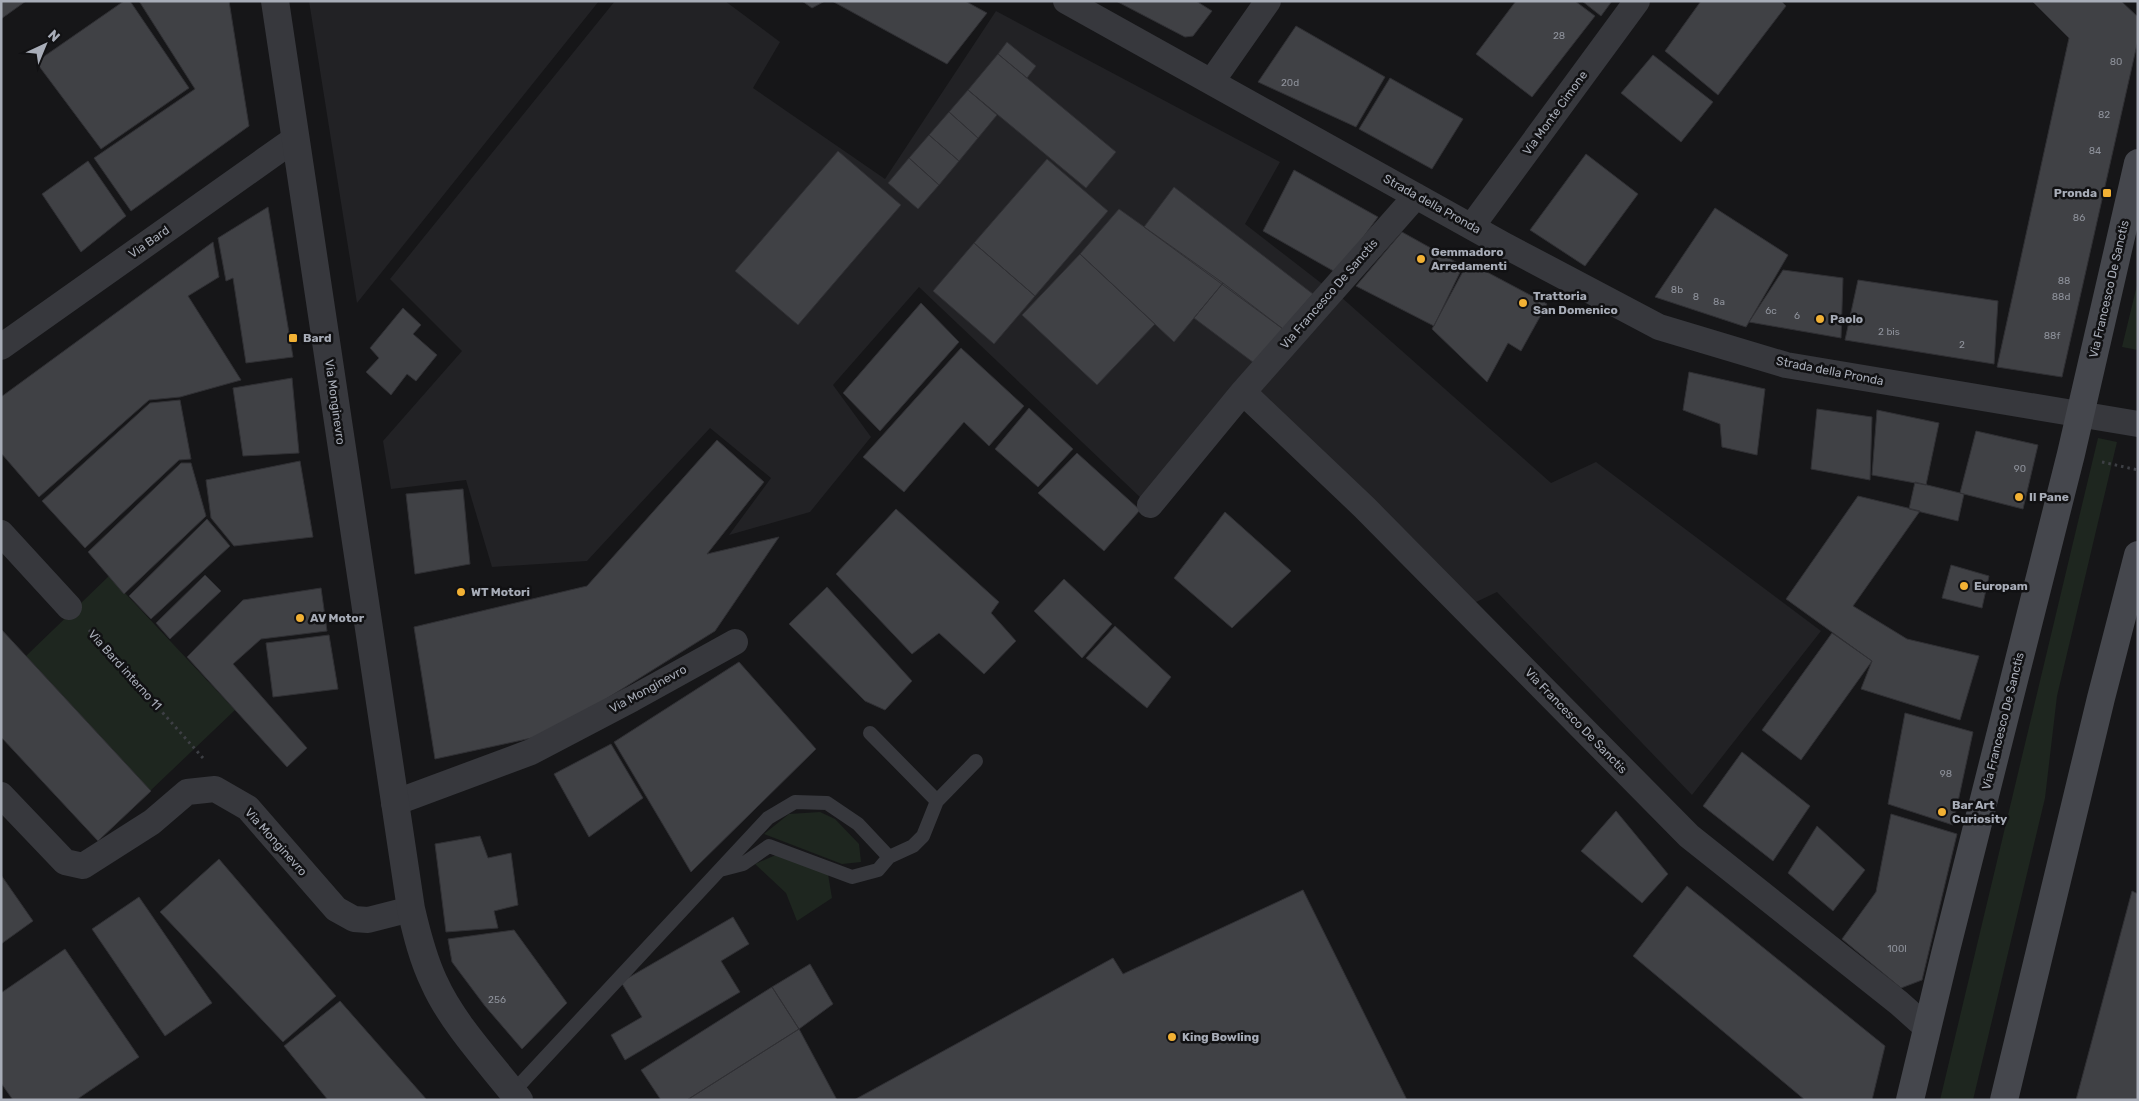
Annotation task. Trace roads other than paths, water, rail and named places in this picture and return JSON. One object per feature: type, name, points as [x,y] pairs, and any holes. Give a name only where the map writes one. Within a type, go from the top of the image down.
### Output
[{"type":"main road","name":"Via Francesco De Sanctis","points":[[1910,1100],[2080,415],[2138,163]]},
{"type":"main road","points":[[2007,1098],[2101,698],[2137,562]]},
{"type":"street","name":"Via Monginevro","points":[[275,1],[394,803],[421,951],[435,984],[454,1016],[516,1096]]},
{"type":"street","name":"Strada della Pronda","points":[[1066,1],[1504,245],[1659,327],[1786,365],[2080,415]]},
{"type":"street","points":[[1212,81],[1268,1]]},
{"type":"street","name":"Via Monte Cimone","points":[[1472,226],[1637,1]]},
{"type":"street","name":"Via Bard","points":[[1,347],[296,138]]},
{"type":"street","name":"Via Francesco De Sanctis","points":[[1150,505],[1243,392],[1416,196]]},
{"type":"street","name":"Via Francesco De Sanctis","points":[[1243,392],[1372,515],[1689,836],[1899,1003],[1927,1028]]},
{"type":"street","points":[[2080,415],[2138,424]]},
{"type":"street","points":[[1,533],[69,607]]},
{"type":"street","name":"Via Monginevro","points":[[394,803],[531,752],[735,642]]},
{"type":"street","name":"Via Monginevro","points":[[1,795],[65,862],[83,866],[152,822],[187,792],[215,789],[248,808],[336,909],[354,918],[368,920],[412,910]]},
{"type":"lane","points":[[870,732],[937,801]]},
{"type":"lane","points":[[720,870],[743,864],[769,846],[852,877],[878,870],[888,857],[913,846],[923,836],[937,801],[976,761]]},
{"type":"lane","points":[[516,1096],[768,818],[795,802],[828,802],[858,824],[888,857]]},
{"type":"place","name":"Pronda","points":[[2107,193]]},
{"type":"place","name":"Gemmadoro Arredamenti","points":[[1421,259]]},
{"type":"place","name":"Trattoria San Domenico","points":[[1523,303]]},
{"type":"place","name":"Paolo","points":[[1820,319]]},
{"type":"place","name":"Bard","points":[[293,338]]},
{"type":"place","name":"Il Pane","points":[[2019,497]]},
{"type":"place","name":"Europam","points":[[1964,586]]},
{"type":"place","name":"WT Motori","points":[[461,592]]},
{"type":"place","name":"AV Motor","points":[[300,618]]},
{"type":"place","name":"Bar Art Curiosity","points":[[1942,812]]},
{"type":"place","name":"King Bowling","points":[[1172,1037]]}]
